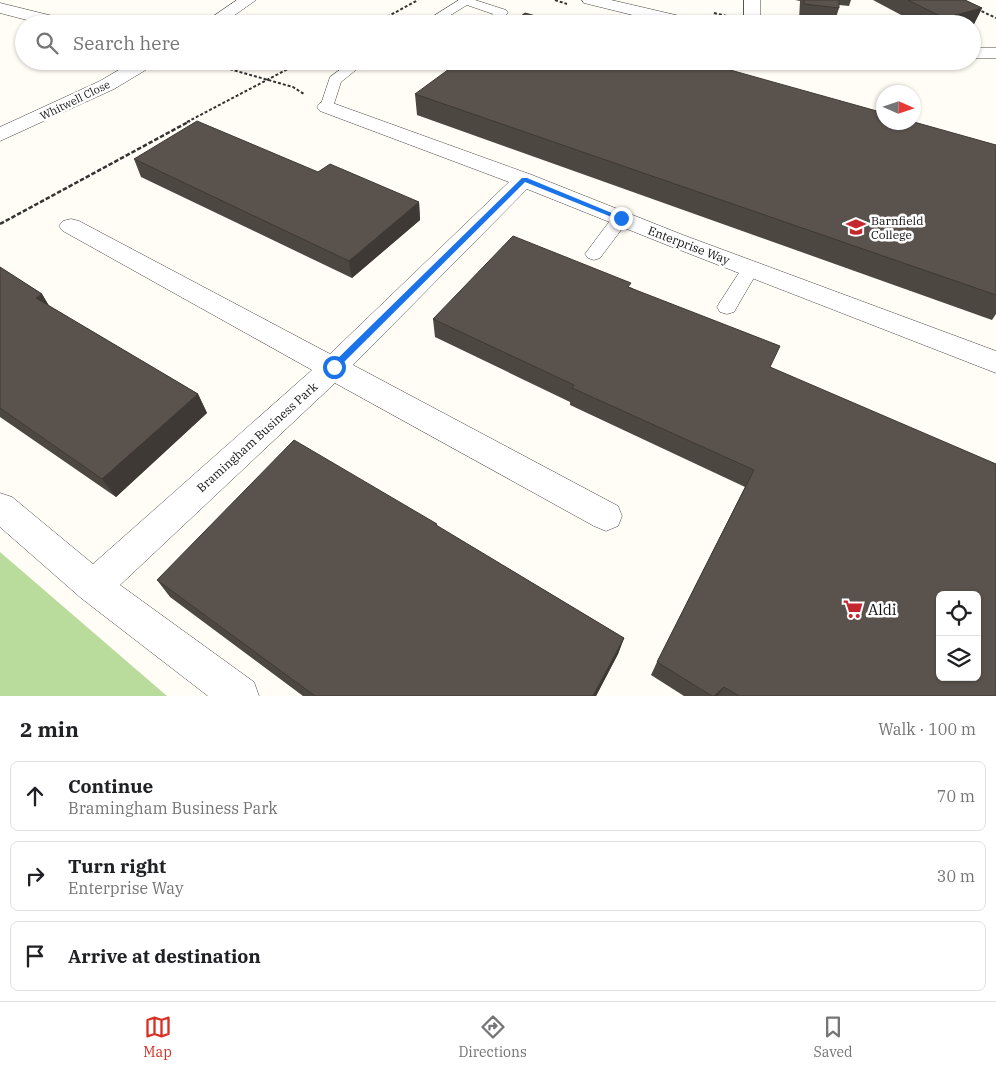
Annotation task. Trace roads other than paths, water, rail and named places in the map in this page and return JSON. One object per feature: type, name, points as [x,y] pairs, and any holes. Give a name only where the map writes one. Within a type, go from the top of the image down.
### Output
[{"type":"street","points":[[224,15],[248,0]]},
{"type":"street","points":[[590,0],[653,15]]},
{"type":"street","points":[[752,0],[752,15]]},
{"type":"street","points":[[0,8],[28,15]]},
{"type":"street","points":[[981,53],[996,53]]},
{"type":"street","name":"Whitwell Close","points":[[0,135],[107,85],[133,70]]},
{"type":"street","name":"Enterprise Way","points":[[327,107],[524,180],[996,362]]},
{"type":"street","name":"Bramingham Business Park","points":[[93,586],[334,367],[524,180]]},
{"type":"street","points":[[71,226],[606,516]]},
{"type":"street","points":[[0,507],[93,586],[240,696]]},
{"type":"lane","points":[[442,15],[466,1],[502,13],[499,15]]},
{"type":"lane","points":[[327,107],[335,80],[349,70]]},
{"type":"lane","points":[[594,254],[621,218]]},
{"type":"lane","points":[[727,307],[750,268]]},
{"type":"place","name":"Barnfield College","points":[[856,227]]},
{"type":"place","name":"Aldi","points":[[853,609]]}]
